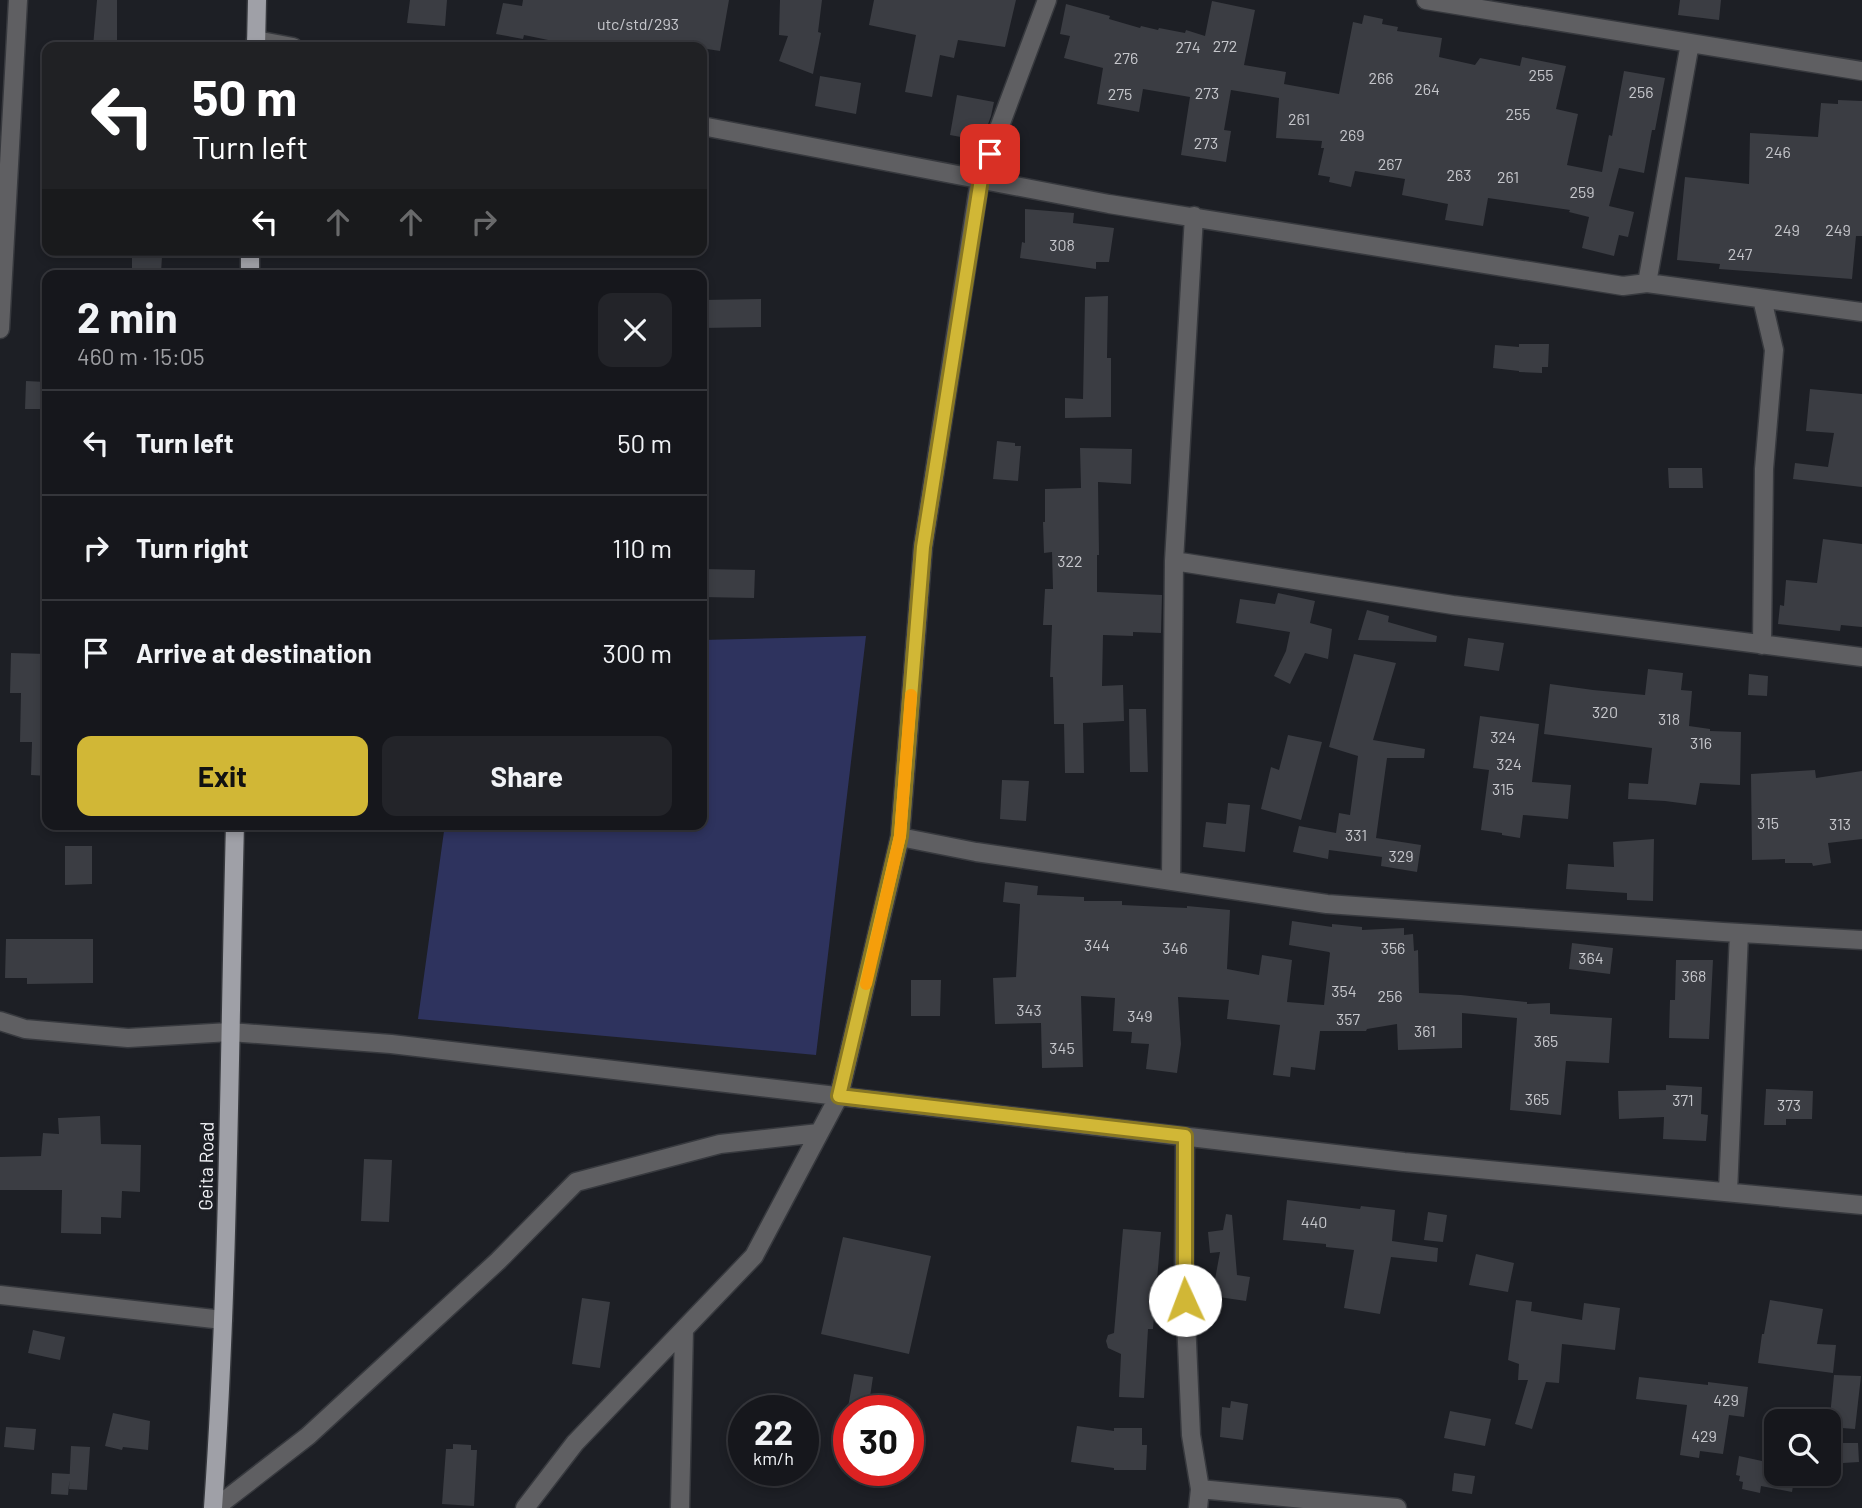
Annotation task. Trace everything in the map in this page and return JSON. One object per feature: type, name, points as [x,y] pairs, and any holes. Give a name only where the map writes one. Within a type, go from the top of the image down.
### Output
[{"type":"main road","points":[[256,42],[257,0]]},
{"type":"main road","name":"Geita Road","points":[[214,1508],[223,1320],[235,830]]},
{"type":"street","points":[[0,329],[18,0]]},
{"type":"street","points":[[525,1508],[575,1443],[754,1256],[839,1096],[900,836],[923,547],[981,179],[1047,0]]},
{"type":"street","points":[[1426,0],[1453,2],[1862,71]]},
{"type":"street","points":[[1647,284],[1690,43]]},
{"type":"street","points":[[707,127],[1109,204],[1623,286],[1647,284],[1862,312]]},
{"type":"street","points":[[1171,881],[1174,561],[1194,216]]},
{"type":"street","points":[[1762,299],[1774,350],[1764,469],[1762,645]]},
{"type":"street","points":[[1174,561],[1452,605],[1862,657]]},
{"type":"street","points":[[900,836],[976,852],[1327,904],[1862,940]]},
{"type":"street","points":[[1728,1192],[1739,933]]},
{"type":"street","points":[[0,1021],[25,1029],[128,1038],[230,1032],[391,1044],[1404,1162],[1862,1205]]},
{"type":"street","points":[[214,1508],[308,1436],[498,1261],[576,1182],[720,1144],[819,1133]]},
{"type":"street","points":[[1185,1136],[1184,1273],[1191,1435],[1200,1489],[1198,1508]]},
{"type":"street","points":[[0,1295],[223,1320]]},
{"type":"street","points":[[680,1508],[684,1329]]},
{"type":"street","points":[[1200,1489],[1397,1508]]},
{"type":"shaded area","points":[[866,636],[816,1055],[418,1019],[444,830],[707,830],[707,640]]},
{"type":"building","points":[[97,0],[117,0],[117,42],[93,42]]},
{"type":"building","points":[[410,0],[447,0],[445,26],[407,23]]},
{"type":"building","points":[[523,0],[729,0],[720,51],[707,49],[707,42],[558,42],[524,35],[523,39],[496,34],[503,3],[522,6]]},
{"type":"building","points":[[780,0],[822,0],[818,32],[821,33],[813,74],[779,61],[788,36],[779,35]]},
{"type":"building","points":[[874,0],[1016,0],[1005,47],[958,40],[954,58],[940,55],[932,97],[905,92],[916,35],[869,25]]},
{"type":"building","points":[[1680,0],[1721,0],[1719,20],[1678,15]]},
{"type":"building","points":[[1212,1],[1255,10],[1244,65],[1286,72],[1284,84],[1339,94],[1353,22],[1362,24],[1364,15],[1383,19],[1382,24],[1398,27],[1397,31],[1442,38],[1439,57],[1475,65],[1480,58],[1520,66],[1522,57],[1566,66],[1556,109],[1578,114],[1567,165],[1602,172],[1609,135],[1612,136],[1624,71],[1665,78],[1644,173],[1619,168],[1609,206],[1634,212],[1628,237],[1619,235],[1614,256],[1582,248],[1589,217],[1569,212],[1570,210],[1488,198],[1483,226],[1445,220],[1448,204],[1402,195],[1405,179],[1355,171],[1351,187],[1329,182],[1330,177],[1318,175],[1324,148],[1321,148],[1322,141],[1276,138],[1279,98],[1231,90],[1224,130],[1231,131],[1226,162],[1181,155],[1190,97],[1143,89],[1139,112],[1097,104],[1103,68],[1064,58],[1070,36],[1060,34],[1066,4],[1110,16],[1109,19],[1140,28],[1185,33],[1186,30],[1205,36]]},
{"type":"building","points":[[820,76],[861,83],[856,114],[815,106]]},
{"type":"building","points":[[957,95],[994,102],[982,141],[950,135]]},
{"type":"building","points":[[1838,100],[1862,101],[1862,236],[1856,236],[1852,279],[1719,269],[1720,264],[1677,260],[1685,177],[1749,184],[1750,133],[1818,137],[1821,103],[1838,104]]},
{"type":"building","points":[[1025,209],[1074,213],[1073,223],[1114,228],[1109,262],[1096,262],[1096,269],[1020,258],[1022,242],[1025,243]]},
{"type":"building","points":[[132,256],[162,256],[161,270],[132,270]]},
{"type":"building","points":[[1108,296],[1107,358],[1111,358],[1111,417],[1065,418],[1065,398],[1083,399],[1085,297]]},
{"type":"building","points":[[761,299],[761,327],[707,328],[707,300]]},
{"type":"building","points":[[1519,344],[1549,344],[1548,367],[1542,367],[1542,373],[1493,368],[1495,345],[1519,347]]},
{"type":"building","points":[[26,381],[42,382],[42,409],[25,409]]},
{"type":"building","points":[[1810,389],[1862,394],[1862,487],[1793,479],[1795,463],[1828,467],[1834,433],[1806,431]]},
{"type":"building","points":[[997,441],[1021,446],[1018,481],[993,479]]},
{"type":"building","points":[[1080,448],[1132,449],[1131,484],[1098,482],[1097,592],[1162,595],[1161,633],[1103,635],[1102,686],[1123,685],[1124,721],[1083,723],[1084,773],[1065,773],[1064,724],[1054,724],[1053,677],[1050,677],[1052,625],[1043,625],[1045,589],[1053,589],[1052,552],[1044,553],[1043,522],[1045,489],[1081,488]]},
{"type":"building","points":[[1668,468],[1702,468],[1703,488],[1669,488]]},
{"type":"building","points":[[1823,539],[1862,544],[1862,627],[1841,625],[1840,631],[1778,624],[1780,605],[1784,606],[1786,580],[1817,583]]},
{"type":"building","points":[[707,569],[755,570],[754,598],[707,597]]},
{"type":"building","points":[[1278,593],[1315,601],[1310,623],[1332,629],[1328,659],[1305,653],[1290,684],[1274,676],[1286,651],[1290,632],[1236,623],[1240,599],[1275,604]]},
{"type":"building","points":[[1367,610],[1389,616],[1388,622],[1437,636],[1436,642],[1358,640]]},
{"type":"building","points":[[1468,638],[1504,643],[1499,671],[1464,666]]},
{"type":"building","points":[[11,653],[42,654],[42,776],[31,775],[32,742],[20,742],[21,693],[10,693]]},
{"type":"building","points":[[1354,654],[1396,663],[1373,740],[1425,749],[1424,758],[1387,758],[1376,838],[1421,845],[1417,872],[1381,866],[1382,857],[1329,850],[1328,859],[1293,852],[1299,826],[1336,833],[1339,813],[1350,815],[1358,756],[1329,747]]},
{"type":"building","points":[[1648,669],[1683,673],[1681,690],[1692,691],[1689,726],[1710,731],[1741,732],[1740,785],[1700,783],[1696,805],[1628,799],[1629,783],[1648,784],[1652,748],[1544,734],[1550,684],[1645,695]]},
{"type":"building","points":[[1749,674],[1768,676],[1767,696],[1748,695]]},
{"type":"building","points":[[1129,709],[1146,709],[1148,772],[1130,772]]},
{"type":"building","points":[[1480,716],[1539,724],[1532,782],[1571,785],[1568,819],[1523,815],[1520,838],[1481,830],[1489,770],[1473,768]]},
{"type":"building","points":[[1288,735],[1322,742],[1301,820],[1261,809],[1271,767],[1279,770]]},
{"type":"building","points":[[1815,770],[1816,778],[1862,771],[1862,839],[1828,843],[1831,863],[1813,866],[1812,863],[1785,863],[1785,859],[1752,860],[1751,774]]},
{"type":"building","points":[[1002,780],[1029,781],[1026,821],[1000,819]]},
{"type":"building","points":[[1228,803],[1250,805],[1245,852],[1203,847],[1206,822],[1226,824]]},
{"type":"building","points":[[1654,839],[1653,901],[1627,900],[1627,893],[1566,889],[1568,864],[1614,867],[1613,842]]},
{"type":"building","points":[[65,846],[92,846],[92,884],[65,885]]},
{"type":"building","points":[[1005,882],[1038,886],[1037,895],[1084,897],[1084,901],[1122,901],[1122,905],[1230,910],[1227,969],[1259,975],[1262,955],[1292,960],[1287,1002],[1324,1005],[1330,953],[1289,945],[1292,921],[1332,927],[1332,924],[1362,927],[1362,930],[1404,928],[1404,935],[1413,934],[1414,951],[1418,950],[1419,993],[1461,995],[1527,1004],[1550,1003],[1550,1014],[1612,1018],[1609,1063],[1566,1061],[1561,1115],[1510,1110],[1517,1018],[1462,1013],[1462,1048],[1398,1050],[1397,1024],[1366,1031],[1320,1031],[1315,1070],[1291,1067],[1290,1077],[1273,1075],[1280,1025],[1227,1019],[1229,1000],[1178,997],[1181,1044],[1177,1073],[1146,1069],[1149,1044],[1131,1043],[1132,1032],[1113,1031],[1115,998],[1081,996],[1083,1067],[1042,1068],[1041,1023],[995,1024],[993,978],[1016,977],[1020,904],[1003,902]]},
{"type":"building","points":[[6,939],[93,939],[93,983],[27,984],[27,978],[5,978]]},
{"type":"building","points":[[1572,943],[1613,948],[1610,974],[1569,969]]},
{"type":"building","points":[[1676,960],[1713,960],[1709,1039],[1669,1038],[1670,1000],[1675,1000]]},
{"type":"building","points":[[911,980],[941,980],[940,1016],[911,1016]]},
{"type":"building","points":[[1666,1085],[1702,1087],[1701,1114],[1708,1115],[1706,1141],[1663,1139],[1664,1117],[1619,1119],[1618,1091],[1666,1090]]},
{"type":"building","points":[[1766,1089],[1813,1091],[1812,1119],[1786,1119],[1786,1125],[1764,1125]]},
{"type":"building","points":[[100,1116],[101,1144],[141,1145],[140,1192],[122,1191],[121,1218],[101,1217],[101,1234],[61,1233],[62,1190],[0,1190],[0,1157],[41,1156],[43,1133],[59,1134],[58,1118]]},
{"type":"building","points":[[364,1159],[392,1160],[389,1222],[361,1221]]},
{"type":"building","points":[[1287,1200],[1360,1209],[1361,1206],[1395,1210],[1392,1241],[1438,1248],[1437,1262],[1391,1257],[1380,1314],[1344,1308],[1354,1250],[1283,1240]]},
{"type":"building","points":[[1428,1212],[1447,1215],[1443,1242],[1424,1240]]},
{"type":"building","points":[[1226,1214],[1232,1215],[1237,1275],[1250,1277],[1246,1301],[1212,1296],[1220,1252],[1210,1253],[1208,1232],[1223,1230]]},
{"type":"building","points":[[1123,1229],[1161,1232],[1153,1329],[1148,1329],[1144,1398],[1119,1397],[1121,1354],[1108,1348],[1106,1341],[1108,1335],[1114,1333]]},
{"type":"building","points":[[843,1237],[931,1256],[909,1354],[821,1334]]},
{"type":"building","points":[[1476,1254],[1514,1263],[1508,1292],[1469,1285]]},
{"type":"building","points":[[582,1298],[610,1302],[600,1368],[572,1364]]},
{"type":"building","points":[[1516,1300],[1532,1302],[1531,1311],[1582,1320],[1584,1303],[1620,1308],[1615,1350],[1562,1344],[1559,1383],[1546,1382],[1532,1429],[1515,1424],[1528,1380],[1518,1380],[1519,1364],[1508,1360]]},
{"type":"building","points":[[1770,1300],[1823,1309],[1817,1344],[1836,1345],[1833,1373],[1758,1363]]},
{"type":"building","points":[[33,1330],[65,1337],[60,1360],[28,1353]]},
{"type":"building","points":[[854,1374],[873,1377],[870,1395],[850,1395]]},
{"type":"building","points":[[1834,1375],[1861,1376],[1855,1429],[1841,1428],[1841,1409],[1831,1409]]},
{"type":"building","points":[[1639,1377],[1748,1387],[1744,1417],[1729,1415],[1723,1454],[1700,1451],[1699,1458],[1680,1455],[1687,1405],[1636,1399]]},
{"type":"building","points":[[1231,1401],[1248,1404],[1243,1440],[1220,1437],[1222,1407],[1230,1408]]},
{"type":"building","points":[[1450,1411],[1491,1419],[1485,1446],[1444,1438]]},
{"type":"building","points":[[113,1413],[150,1421],[148,1450],[123,1447],[122,1450],[105,1446]]},
{"type":"building","points":[[1077,1426],[1114,1431],[1114,1428],[1142,1428],[1142,1445],[1147,1445],[1146,1470],[1114,1470],[1071,1462]]},
{"type":"building","points":[[6,1427],[36,1429],[34,1450],[4,1447]]},
{"type":"building","points":[[1842,1443],[1858,1443],[1859,1462],[1843,1463]]},
{"type":"building","points":[[453,1444],[471,1445],[471,1450],[477,1450],[474,1506],[442,1504],[446,1449],[453,1449]]},
{"type":"building","points":[[71,1446],[90,1447],[87,1490],[69,1489]]},
{"type":"building","points":[[1764,1448],[1764,1486],[1793,1486],[1792,1492],[1761,1486],[1760,1493],[1742,1489],[1743,1482],[1739,1481],[1740,1476],[1736,1475],[1739,1456],[1762,1461]]},
{"type":"building","points":[[52,1473],[70,1474],[68,1495],[51,1494]]},
{"type":"building","points":[[1454,1473],[1475,1476],[1472,1494],[1452,1491]]},
{"type":"slow traffic","points":[[866,984],[900,836],[911,695]]},
{"type":"route","points":[[990,154],[981,179],[923,547],[900,836],[839,1096],[1185,1136],[1185,1300]]}]
